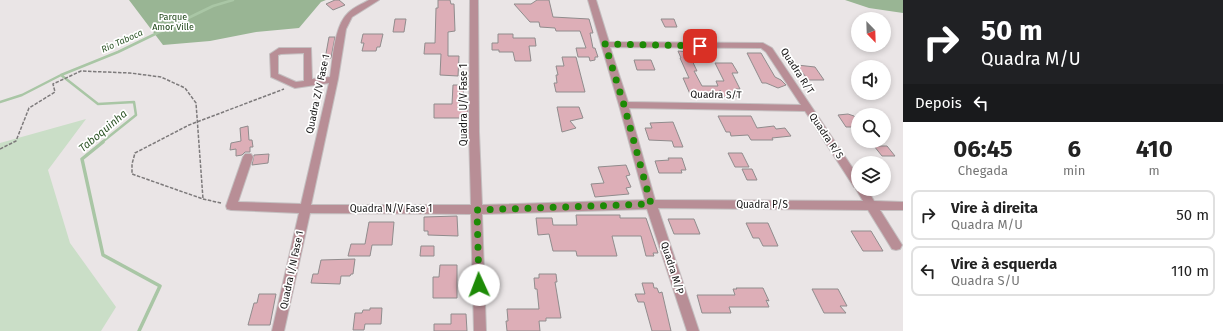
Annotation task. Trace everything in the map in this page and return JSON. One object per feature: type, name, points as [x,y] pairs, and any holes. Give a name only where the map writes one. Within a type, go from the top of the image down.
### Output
[{"type":"street","name":"Quadra Z/V Fase 1","points":[[305,208],[334,79],[344,24],[349,16],[356,10],[375,0]]},
{"type":"street","name":"Quadra U/V Fase 1","points":[[474,0],[474,132],[480,331]]},
{"type":"street","name":"Quadra M/P","points":[[592,0],[624,105],[651,204],[693,331]]},
{"type":"street","name":"Quadra R/T","points":[[605,44],[763,46],[767,48],[807,108]]},
{"type":"street","points":[[308,83],[308,50],[276,52],[274,54],[274,75],[295,85],[308,83],[334,79]]},
{"type":"street","name":"Quadra S/T","points":[[624,105],[807,108]]},
{"type":"street","name":"Quadra R/S","points":[[807,108],[851,174]]},
{"type":"street","points":[[231,206],[248,157]]},
{"type":"street","points":[[866,196],[896,245]]},
{"type":"street","name":"Quadra P/S","points":[[477,210],[651,204],[903,206]]},
{"type":"street","name":"Quadra N/V Fase 1","points":[[231,206],[477,210]]},
{"type":"street","name":"Quadra I/N Fase 1","points":[[278,331],[305,208]]},
{"type":"path","points":[[0,149],[16,141],[29,108],[55,92],[52,84],[81,71],[137,74],[161,78],[184,88],[196,103],[203,199]]},
{"type":"path","points":[[231,206],[203,199],[132,174],[132,164],[136,153],[148,145],[198,122],[295,85]]},
{"type":"green space","name":"Parque Amor Ville","points":[[129,0],[326,0],[321,2],[299,28],[256,32],[210,41],[163,45]]},
{"type":"green space","points":[[845,0],[903,0],[903,13],[869,8]]},
{"type":"green space","points":[[86,119],[48,170],[70,243],[116,307],[101,331],[0,331],[0,143]]},
{"type":"building","points":[[339,0],[345,5],[333,10],[326,4]]},
{"type":"building","points":[[438,0],[450,0],[451,4],[454,4],[455,31],[448,32],[448,56],[459,56],[458,76],[440,75],[441,54],[424,54],[425,43],[435,43],[436,8],[438,8]]},
{"type":"building","points":[[537,0],[549,0],[553,17],[589,19],[593,33],[590,33],[593,48],[595,48],[598,57],[595,57],[595,60],[590,61],[589,57],[578,57],[576,48],[586,48],[580,31],[556,31],[555,28],[540,27],[539,22],[530,22],[514,4],[531,4]]},
{"type":"building","points":[[395,19],[406,19],[404,32],[393,32]]},
{"type":"building","points":[[661,19],[674,19],[677,27],[665,27]]},
{"type":"building","points":[[363,34],[383,34],[380,47],[377,47],[376,51],[362,51],[364,43],[361,43]]},
{"type":"building","points":[[498,34],[513,34],[513,38],[535,38],[536,46],[529,46],[531,61],[515,61],[513,52],[499,52],[499,50],[492,50],[492,43],[498,43]]},
{"type":"building","points":[[329,37],[335,37],[331,58],[325,59]]},
{"type":"building","points":[[678,51],[688,52],[697,71],[694,71],[702,86],[718,86],[716,81],[724,81],[715,63],[732,63],[738,73],[732,73],[740,89],[735,89],[739,96],[724,97],[720,90],[720,93],[705,93],[707,98],[698,98],[696,95],[690,94],[683,78],[689,78]]},
{"type":"building","points":[[747,53],[761,53],[775,77],[786,85],[778,88],[762,83]]},
{"type":"building","points":[[562,57],[576,57],[585,92],[556,92],[554,83],[557,83],[556,75],[558,75],[556,66],[564,66]]},
{"type":"building","points":[[634,60],[651,60],[655,70],[637,70]]},
{"type":"building","points":[[797,65],[815,67],[824,80],[808,80]]},
{"type":"building","points":[[453,85],[463,85],[464,104],[468,104],[468,118],[434,118],[434,104],[452,104]]},
{"type":"building","points":[[557,107],[579,107],[583,118],[570,121],[576,128],[562,132]]},
{"type":"building","points":[[838,115],[851,115],[851,127],[846,127]]},
{"type":"building","points":[[718,116],[751,116],[757,128],[774,126],[776,129],[785,128],[791,136],[772,138],[773,140],[751,140],[748,135],[731,136],[730,132],[726,132]]},
{"type":"building","points":[[673,122],[683,147],[674,147],[672,141],[649,140],[645,128],[652,128],[650,123]]},
{"type":"building","points":[[248,126],[249,140],[252,140],[253,147],[250,147],[250,152],[245,152],[242,155],[236,156],[236,149],[230,150],[231,143],[241,141],[240,128]]},
{"type":"building","points":[[876,148],[889,148],[895,156],[891,156],[882,156]]},
{"type":"building","points":[[728,153],[742,153],[749,167],[735,167]]},
{"type":"building","points":[[269,154],[268,163],[252,165],[254,155]]},
{"type":"building","points":[[668,158],[682,158],[686,170],[681,170],[682,173],[659,173],[655,161],[669,160]]},
{"type":"building","points":[[626,165],[630,175],[626,176],[631,187],[626,188],[629,194],[595,197],[591,184],[604,183],[598,167]]},
{"type":"building","points":[[742,169],[752,169],[757,180],[747,180]]},
{"type":"building","points":[[576,215],[620,215],[620,218],[646,218],[658,253],[653,253],[654,256],[646,256],[641,236],[612,236],[617,256],[577,256],[576,251],[553,251],[549,234],[538,235],[536,218],[552,218],[553,225],[577,225]]},
{"type":"building","points":[[457,216],[458,236],[428,235],[428,231],[424,231],[424,217]]},
{"type":"building","points":[[668,219],[694,219],[700,234],[674,234]]},
{"type":"building","points":[[369,222],[394,222],[392,245],[372,245],[370,256],[348,256],[351,244],[365,244]]},
{"type":"building","points":[[746,223],[768,223],[778,246],[763,246],[759,238],[753,238]]},
{"type":"building","points":[[851,231],[871,231],[883,251],[863,251]]},
{"type":"building","points":[[421,246],[434,246],[434,256],[420,256]]},
{"type":"building","points":[[355,259],[353,274],[350,276],[341,276],[340,284],[311,283],[313,274],[318,274],[321,260]]},
{"type":"building","points":[[440,265],[457,265],[457,298],[433,298],[433,277],[439,277]]},
{"type":"building","points":[[539,274],[556,274],[557,282],[555,282],[561,318],[546,318],[546,321],[539,321],[540,331],[507,331],[507,309],[539,309],[537,289],[535,289],[534,278],[539,278]]},
{"type":"building","points":[[642,283],[653,283],[654,288],[657,288],[659,293],[662,292],[671,331],[652,331],[644,302],[638,302],[635,294],[645,294]]},
{"type":"building","points":[[736,288],[763,288],[769,301],[766,300],[769,307],[729,307],[731,313],[702,313],[697,295],[735,295],[733,289],[737,289]]},
{"type":"building","points":[[812,289],[838,289],[847,306],[840,306],[846,313],[824,313]]},
{"type":"building","points":[[259,294],[276,294],[270,325],[248,325],[254,303],[257,303]]},
{"type":"building","points":[[370,308],[382,308],[381,324],[365,324],[364,330],[353,330],[355,313],[362,313],[363,310],[370,310]]},
{"type":"building","points":[[451,314],[466,314],[467,331],[434,331],[434,324],[451,324]]},
{"type":"waterway","name":"Rio Taboca","points":[[61,75],[118,52],[213,6],[233,0]]},
{"type":"waterway","name":"Taboquinha","points":[[0,102],[22,95],[61,75]]},
{"type":"waterway","name":"Taboquinha","points":[[61,75],[98,104],[134,102],[136,115],[101,143]]},
{"type":"waterway","name":"Taboquinha","points":[[103,142],[82,159],[103,255],[160,286],[139,331]]},
{"type":"route","points":[[479,285],[477,210],[651,204],[624,105],[605,44],[700,46]]}]
